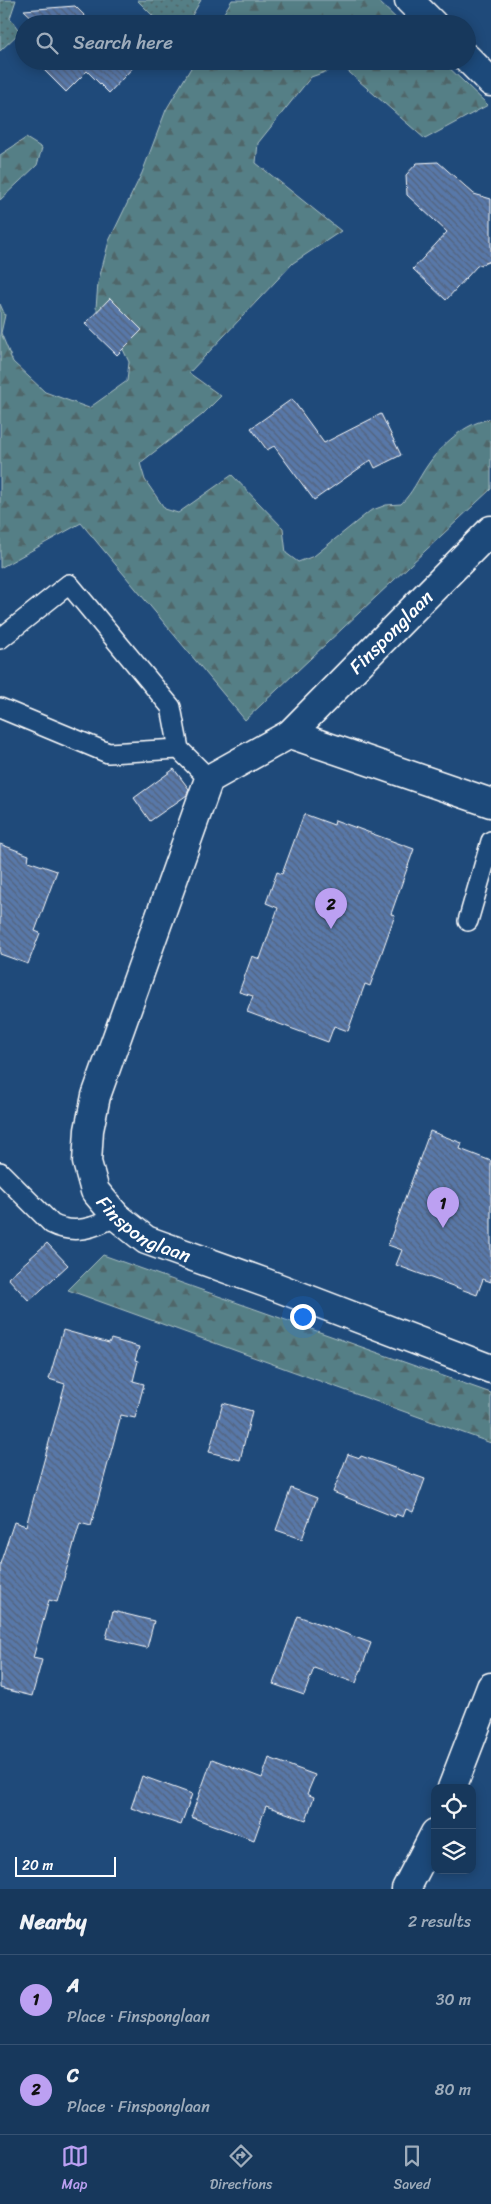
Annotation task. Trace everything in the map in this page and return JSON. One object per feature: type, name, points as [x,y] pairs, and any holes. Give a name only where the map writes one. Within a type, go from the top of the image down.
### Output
[{"type":"street","points":[[409,0],[424,15]]},
{"type":"street","points":[[476,67],[491,82]]},
{"type":"street","name":"Finsponglaan","points":[[491,530],[290,734],[209,779],[96,1096],[89,1130],[87,1162],[95,1191],[116,1216],[146,1240],[266,1283],[491,1369]]},
{"type":"street","points":[[290,734],[491,803]]},
{"type":"street","points":[[454,1784],[491,1687]]},
{"type":"street","points":[[406,1889],[431,1841]]},
{"type":"street","points":[[422,1889],[431,1850]]},
{"type":"lane","points":[[0,640],[69,584],[171,707],[179,749],[209,779]]},
{"type":"lane","points":[[0,708],[108,753],[179,749]]},
{"type":"lane","points":[[468,921],[491,841]]},
{"type":"lane","points":[[0,1172],[52,1224],[62,1229],[80,1230],[100,1225],[116,1216]]},
{"type":"green space","points":[[0,0],[16,0],[10,18],[15,25],[15,37],[0,51]]},
{"type":"green space","points":[[137,0],[201,0],[192,15],[152,15]]},
{"type":"green space","points":[[232,0],[377,0],[393,15],[223,15]]},
{"type":"green space","points":[[190,70],[331,70],[311,77],[258,143],[256,163],[341,231],[293,263],[189,373],[221,396],[202,415],[140,463],[145,480],[165,509],[178,513],[232,475],[283,528],[286,553],[298,562],[314,556],[370,511],[386,505],[401,504],[439,450],[463,430],[491,419],[491,489],[245,720],[81,523],[0,568],[0,304],[5,315],[1,333],[13,362],[45,392],[89,408],[127,381],[129,362],[116,335],[96,308],[98,283],[109,241],[142,173],[166,110]]},
{"type":"green space","points":[[347,70],[451,70],[488,105],[425,139]]},
{"type":"green space","points":[[26,138],[42,148],[37,165],[0,200],[0,155]]},
{"type":"green space","points":[[103,1255],[491,1393],[491,1443],[68,1290]]},
{"type":"building","points":[[75,6],[84,15],[29,15],[24,10]]},
{"type":"building","points":[[44,70],[131,70],[109,93],[87,71],[66,92]]},
{"type":"building","points":[[438,162],[474,194],[491,199],[491,261],[477,266],[446,300],[413,269],[447,232],[407,195],[406,175],[417,163]]},
{"type":"building","points":[[110,298],[142,330],[117,355],[85,324]]},
{"type":"building","points":[[292,399],[324,443],[381,414],[401,455],[375,468],[371,460],[314,500],[274,446],[267,450],[251,428]]},
{"type":"building","points":[[174,769],[189,789],[187,795],[150,821],[134,798]]},
{"type":"building","points":[[304,814],[334,825],[335,820],[414,849],[391,914],[395,915],[370,986],[365,984],[348,1031],[334,1026],[328,1042],[247,1012],[253,996],[239,992],[252,956],[260,959],[278,908],[266,903],[277,872],[282,874]]},
{"type":"building","points":[[0,844],[29,855],[28,861],[57,871],[35,931],[40,933],[28,964],[0,954]]},
{"type":"building","points":[[430,1131],[462,1143],[460,1149],[491,1161],[491,1282],[483,1279],[477,1295],[396,1265],[402,1250],[388,1245]]},
{"type":"building","points":[[47,1243],[68,1265],[29,1301],[8,1278]]},
{"type":"building","points":[[63,1330],[109,1343],[111,1339],[139,1347],[135,1360],[138,1361],[133,1381],[144,1384],[135,1418],[121,1415],[91,1526],[80,1523],[57,1602],[49,1600],[33,1658],[42,1660],[32,1696],[0,1688],[0,1564],[14,1522],[26,1526],[65,1384],[49,1379]]},
{"type":"building","points":[[223,1403],[252,1411],[240,1460],[209,1452]]},
{"type":"building","points":[[348,1454],[360,1458],[361,1456],[425,1479],[413,1512],[406,1509],[403,1517],[396,1514],[395,1517],[333,1492]]},
{"type":"building","points":[[291,1488],[317,1498],[302,1539],[276,1530]]},
{"type":"building","points":[[113,1611],[154,1621],[147,1648],[106,1638]]},
{"type":"building","points":[[298,1616],[371,1643],[356,1683],[314,1668],[304,1695],[273,1684]]},
{"type":"building","points":[[269,1758],[315,1775],[307,1794],[314,1797],[306,1820],[266,1806],[254,1840],[191,1817],[212,1759],[262,1778]]},
{"type":"building","points":[[142,1776],[192,1794],[181,1825],[131,1808]]},
{"type":"place","name":"C","points":[[331,929]]},
{"type":"place","name":"A","points":[[443,1228]]}]
